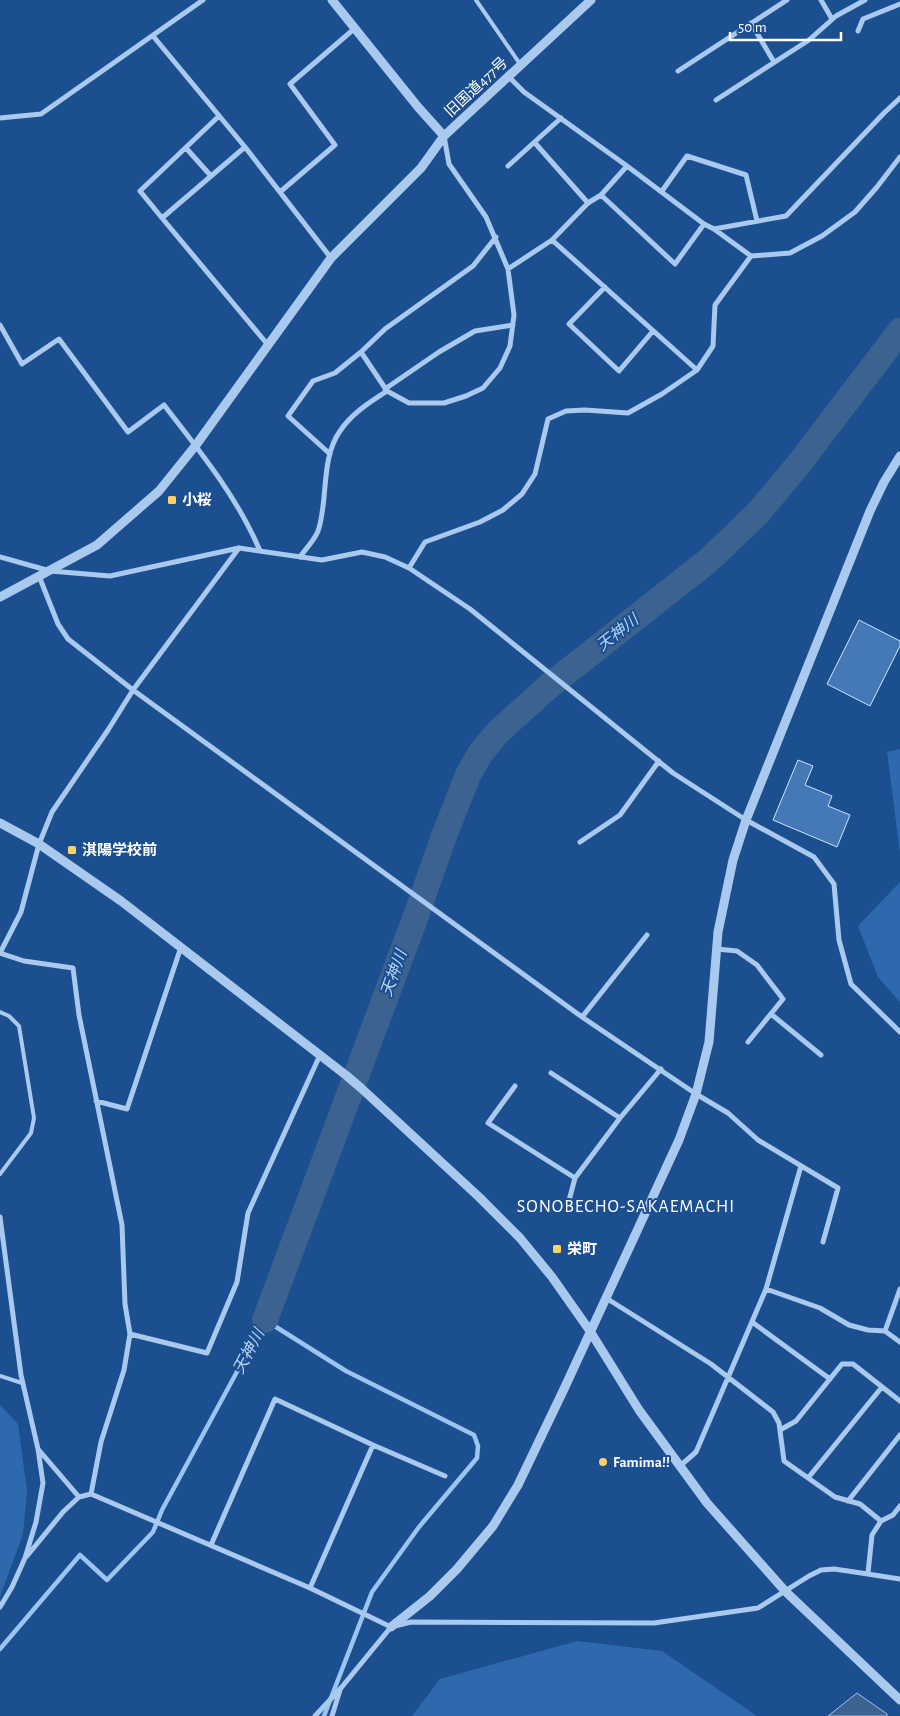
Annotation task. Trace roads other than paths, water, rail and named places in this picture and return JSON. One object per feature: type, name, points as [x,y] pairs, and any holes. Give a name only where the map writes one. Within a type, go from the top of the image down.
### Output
[{"type":"street","points":[[0,118],[41,114],[203,0]]},
{"type":"street","name":"旧国道477号","points":[[332,0],[418,107],[444,136],[591,0]]},
{"type":"street","points":[[678,71],[787,0]]},
{"type":"street","points":[[821,0],[832,19]]},
{"type":"street","points":[[716,100],[809,40],[832,19],[865,0]]},
{"type":"street","points":[[858,31],[863,19],[900,4]]},
{"type":"street","points":[[751,23],[774,62]]},
{"type":"street","points":[[280,192],[335,145],[290,84],[354,29]]},
{"type":"street","points":[[153,36],[245,147],[331,258]]},
{"type":"street","points":[[508,75],[524,92],[662,191],[704,224],[751,256],[790,253],[822,236],[855,212],[900,158]]},
{"type":"street","points":[[714,229],[786,216],[900,98]]},
{"type":"street","points":[[219,116],[140,191],[268,345]]},
{"type":"street","points":[[508,166],[561,118]]},
{"type":"street","points":[[361,352],[386,390],[409,403],[444,403],[483,388],[500,368],[507,354],[510,346],[514,315],[508,270],[496,237],[486,217],[449,164],[444,136]]},
{"type":"street","points":[[0,597],[97,545],[159,492],[196,445],[331,258],[421,168],[444,136]]},
{"type":"street","points":[[534,143],[588,203]]},
{"type":"street","points":[[162,218],[245,147]]},
{"type":"street","points":[[186,148],[211,176]]},
{"type":"street","points":[[662,191],[687,156],[746,176],[757,221]]},
{"type":"street","points":[[508,270],[552,240],[588,203],[601,195],[627,166]]},
{"type":"street","points":[[601,195],[675,264],[704,224]]},
{"type":"street","points":[[330,454],[288,416],[313,382],[335,373],[361,352],[385,328],[473,266],[496,237]]},
{"type":"street","points":[[552,240],[697,370]]},
{"type":"street","points":[[408,568],[425,542],[480,522],[503,510],[522,494],[535,474],[548,420],[566,411],[586,410],[628,413],[662,394],[697,370],[713,346],[715,305],[751,256]]},
{"type":"street","points":[[605,287],[569,324],[612,364],[620,371],[653,331]]},
{"type":"street","points":[[0,325],[22,364],[59,339],[128,432],[164,405],[196,445],[249,525],[260,551]]},
{"type":"street","points":[[300,557],[319,530],[330,454],[339,432],[349,419],[439,352],[476,331],[513,325]]},
{"type":"street","points":[[0,340],[6,337]]},
{"type":"street","points":[[315,1716],[341,1688],[391,1626],[430,1596],[457,1569],[493,1526],[528,1465],[606,1298],[679,1140],[696,1094],[709,1042],[717,949],[724,898],[733,860],[746,820],[870,511],[884,482],[900,456]]},
{"type":"street","points":[[91,1494],[102,1442],[124,1370],[130,1334],[125,1304],[122,1226],[79,1015],[73,968],[24,961],[0,953],[21,912],[39,844],[52,812],[133,690],[239,548]]},
{"type":"street","points":[[0,557],[50,570],[110,576],[239,548],[322,560],[362,552],[385,557],[408,568],[470,609],[673,773],[746,820],[814,856],[834,884],[839,940],[851,984],[900,1032]]},
{"type":"street","points":[[39,576],[58,624],[68,639],[133,690],[427,906],[582,1017],[696,1094],[728,1113],[758,1140],[838,1188],[823,1242]]},
{"type":"street","points":[[580,842],[620,815],[659,761]]},
{"type":"street","points":[[0,823],[39,844],[122,901],[347,1076],[479,1197],[520,1238],[552,1277],[590,1331],[639,1410],[707,1503],[785,1591],[900,1700]]},
{"type":"street","points":[[582,1017],[647,935]]},
{"type":"street","points":[[96,1101],[127,1109],[181,948]]},
{"type":"street","points":[[717,949],[737,952],[757,965],[783,999],[748,1042]]},
{"type":"street","points":[[771,1014],[821,1055]]},
{"type":"street","points":[[130,1334],[207,1353],[237,1282],[248,1212],[320,1055]]},
{"type":"street","points":[[566,1208],[576,1178],[620,1118],[661,1070]]},
{"type":"street","points":[[551,1073],[620,1118]]},
{"type":"street","points":[[515,1086],[488,1123],[576,1178]]},
{"type":"street","points":[[680,1466],[696,1452],[766,1289],[801,1166]]},
{"type":"street","points":[[0,1217],[22,1383],[38,1449],[43,1483],[36,1522],[26,1558],[0,1607]]},
{"type":"street","points":[[766,1289],[820,1308],[849,1325],[868,1330],[885,1331],[900,1342]]},
{"type":"street","points":[[885,1331],[900,1289]]},
{"type":"street","points":[[606,1298],[711,1364],[773,1412],[779,1423],[784,1460],[835,1497],[860,1504],[881,1521]]},
{"type":"street","points":[[752,1322],[830,1379]]},
{"type":"street","points":[[780,1430],[796,1421],[842,1364],[853,1364],[900,1401]]},
{"type":"street","points":[[808,1478],[882,1387]]},
{"type":"street","points":[[211,1545],[275,1399],[445,1476]]},
{"type":"street","points":[[848,1501],[900,1435]]},
{"type":"street","points":[[310,1588],[373,1445]]},
{"type":"street","points":[[38,1449],[79,1497]]},
{"type":"street","points":[[26,1558],[63,1512],[79,1497],[91,1494],[310,1588],[391,1626],[411,1622],[654,1623],[758,1608],[808,1576],[821,1570],[834,1569],[900,1579]]},
{"type":"street","points":[[868,1573],[872,1535],[881,1521],[893,1515],[900,1506]]},
{"type":"street","points":[[332,1716],[341,1688]]},
{"type":"lane","points":[[476,0],[520,64]]},
{"type":"lane","points":[[0,1012],[9,1016],[19,1026],[34,1118],[31,1134],[0,1174]]},
{"type":"lane","points":[[0,1376],[22,1383]]},
{"type":"waterway","name":"天神川","points":[[265,1320],[444,836],[468,775],[480,754],[497,733],[549,686],[709,560],[758,513],[798,465],[900,331]]},
{"type":"waterway","points":[[0,1649],[80,1555],[107,1580],[153,1532],[162,1510],[265,1320],[346,1371],[474,1435],[478,1446],[477,1458],[419,1527],[372,1592],[324,1716]]},
{"type":"place","name":"小桜","points":[[172,500]]},
{"type":"place","name":"淇陽学校前","points":[[72,850]]},
{"type":"place","name":"栄町","points":[[557,1249]]},
{"type":"place","name":"Famima!!","points":[[603,1462]]},
{"type":"district","name":"SONOBECHO-SAKAEMACHI","points":[[626,1206]]}]
